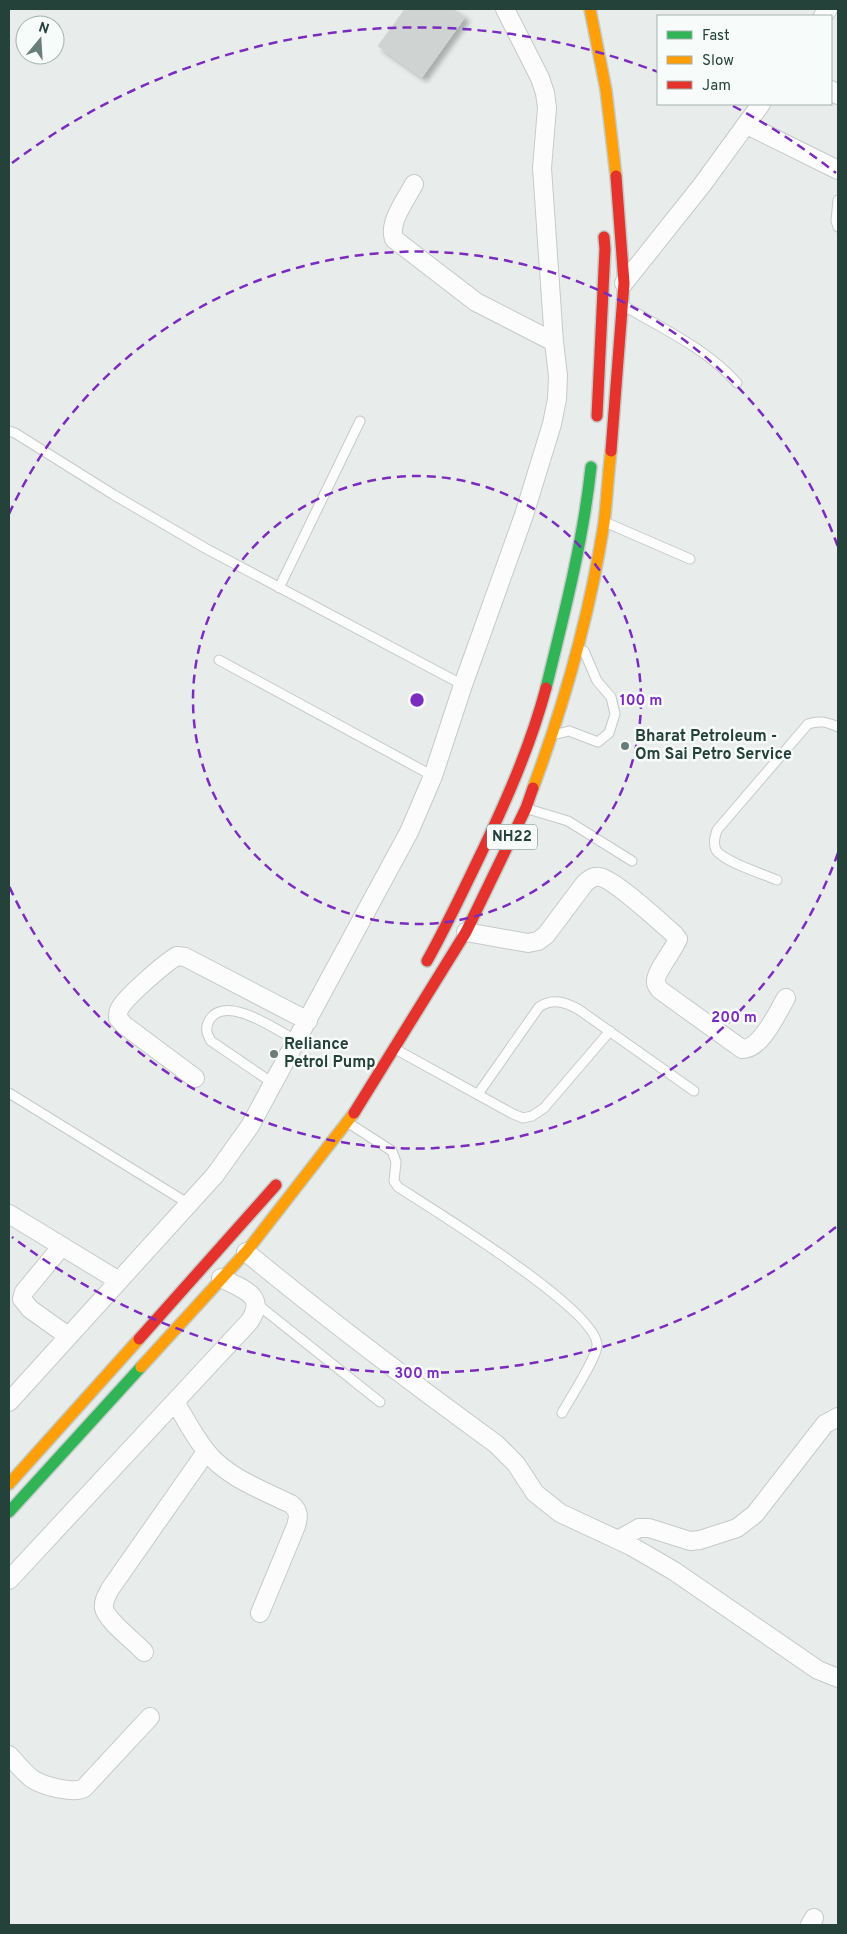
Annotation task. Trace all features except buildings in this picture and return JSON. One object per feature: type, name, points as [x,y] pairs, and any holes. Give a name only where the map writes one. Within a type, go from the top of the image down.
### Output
[{"type":"highway","name":"NH22","points":[[9,1512],[246,1252],[348,1122],[466,932],[526,808],[552,736],[569,681],[593,582],[604,522],[617,386],[624,283],[611,127],[606,90],[590,9]]},
{"type":"highway","points":[[596,429],[605,249],[603,229]]},
{"type":"highway","name":"NH22","points":[[419,975],[442,934],[505,804],[541,706],[568,599],[588,494],[592,457]]},
{"type":"highway","points":[[9,1484],[236,1232],[285,1173]]},
{"type":"street","points":[[9,1402],[189,1204],[230,1156],[250,1126],[308,1022],[404,840],[433,776],[463,685],[524,515],[552,424],[556,399],[558,376],[542,168],[547,108],[540,78],[505,9]]},
{"type":"street","points":[[624,283],[702,186],[760,105]]},
{"type":"street","points":[[747,125],[838,170]]},
{"type":"street","points":[[414,184],[393,225],[392,233],[394,240],[476,302],[554,342]]},
{"type":"street","points":[[466,932],[528,943],[538,941],[546,935],[585,883],[592,877],[601,877],[641,906],[674,934],[678,940],[656,977],[656,983],[660,990],[742,1049],[748,1049],[760,1041],[786,998]]},
{"type":"street","points":[[195,1078],[124,1025],[118,1018],[119,1011],[124,1003],[162,967],[177,956],[185,957],[308,1022]]},
{"type":"street","points":[[9,1214],[119,1281]]},
{"type":"street","points":[[62,1246],[24,1292],[22,1299],[30,1309],[68,1336]]},
{"type":"street","points":[[246,1252],[402,1375],[507,1453],[535,1493],[560,1513],[618,1540],[674,1571],[818,1670],[838,1678]]},
{"type":"street","points":[[9,1580],[256,1313],[257,1304],[252,1294],[221,1278]]},
{"type":"street","points":[[175,1402],[206,1452],[227,1471],[291,1504],[299,1516],[260,1613]]},
{"type":"street","points":[[618,1540],[639,1528],[649,1528],[690,1541],[700,1540],[737,1528],[755,1514],[825,1424],[838,1417]]},
{"type":"street","points":[[144,1652],[111,1620],[104,1609],[105,1599],[206,1452]]},
{"type":"street","points":[[9,1756],[36,1781],[71,1791],[79,1791],[84,1788],[150,1717]]},
{"type":"lane","points":[[838,200],[836,221],[838,227]]},
{"type":"lane","points":[[622,304],[699,349],[722,367],[737,383]]},
{"type":"lane","points":[[279,588],[360,421]]},
{"type":"lane","points":[[9,431],[205,548],[463,685]]},
{"type":"lane","points":[[604,522],[690,559]]},
{"type":"lane","points":[[552,736],[569,731],[598,742],[610,733],[615,714],[611,696],[597,681],[579,640]]},
{"type":"lane","points":[[219,660],[433,776]]},
{"type":"lane","points":[[777,880],[723,857],[716,849],[714,840],[717,830],[808,724],[826,721],[838,727]]},
{"type":"lane","points":[[526,808],[568,822],[596,837],[632,861]]},
{"type":"lane","points":[[478,1094],[532,1015],[547,1002],[568,1004],[610,1031],[694,1091]]},
{"type":"lane","points":[[274,1084],[211,1041],[207,1035],[210,1019],[216,1012],[228,1009],[239,1010],[297,1041]]},
{"type":"lane","points":[[395,1049],[523,1118],[532,1116],[544,1108],[610,1031]]},
{"type":"lane","points":[[9,1093],[189,1204]]},
{"type":"lane","points":[[348,1122],[392,1151],[396,1162],[394,1181],[398,1187],[543,1284],[588,1325],[596,1337],[597,1346],[562,1414]]},
{"type":"lane","points":[[257,1304],[380,1402]]},
{"type":"traffic: fast","points":[[546,688],[578,551],[591,467]]},
{"type":"traffic: fast","points":[[9,1512],[141,1367]]},
{"type":"traffic: slow","points":[[590,9],[606,90],[616,176]]},
{"type":"traffic: slow","points":[[533,788],[566,690],[592,590],[604,523],[611,451]]},
{"type":"traffic: slow","points":[[141,1367],[246,1252],[354,1113]]},
{"type":"traffic: slow","points":[[9,1484],[139,1339]]},
{"type":"traffic: jam","points":[[611,451],[624,283],[616,176]]},
{"type":"traffic: jam","points":[[597,416],[604,237]]},
{"type":"traffic: jam","points":[[427,961],[459,899],[506,798],[524,755],[546,688]]},
{"type":"traffic: jam","points":[[354,1113],[466,932],[526,808],[533,788]]},
{"type":"traffic: jam","points":[[139,1339],[276,1185]]},
{"type":"place","name":"Bharat Petroleum - Om Sai Petro Service","points":[[625,746]]},
{"type":"place","name":"Reliance Petrol Pump","points":[[274,1054]]}]
